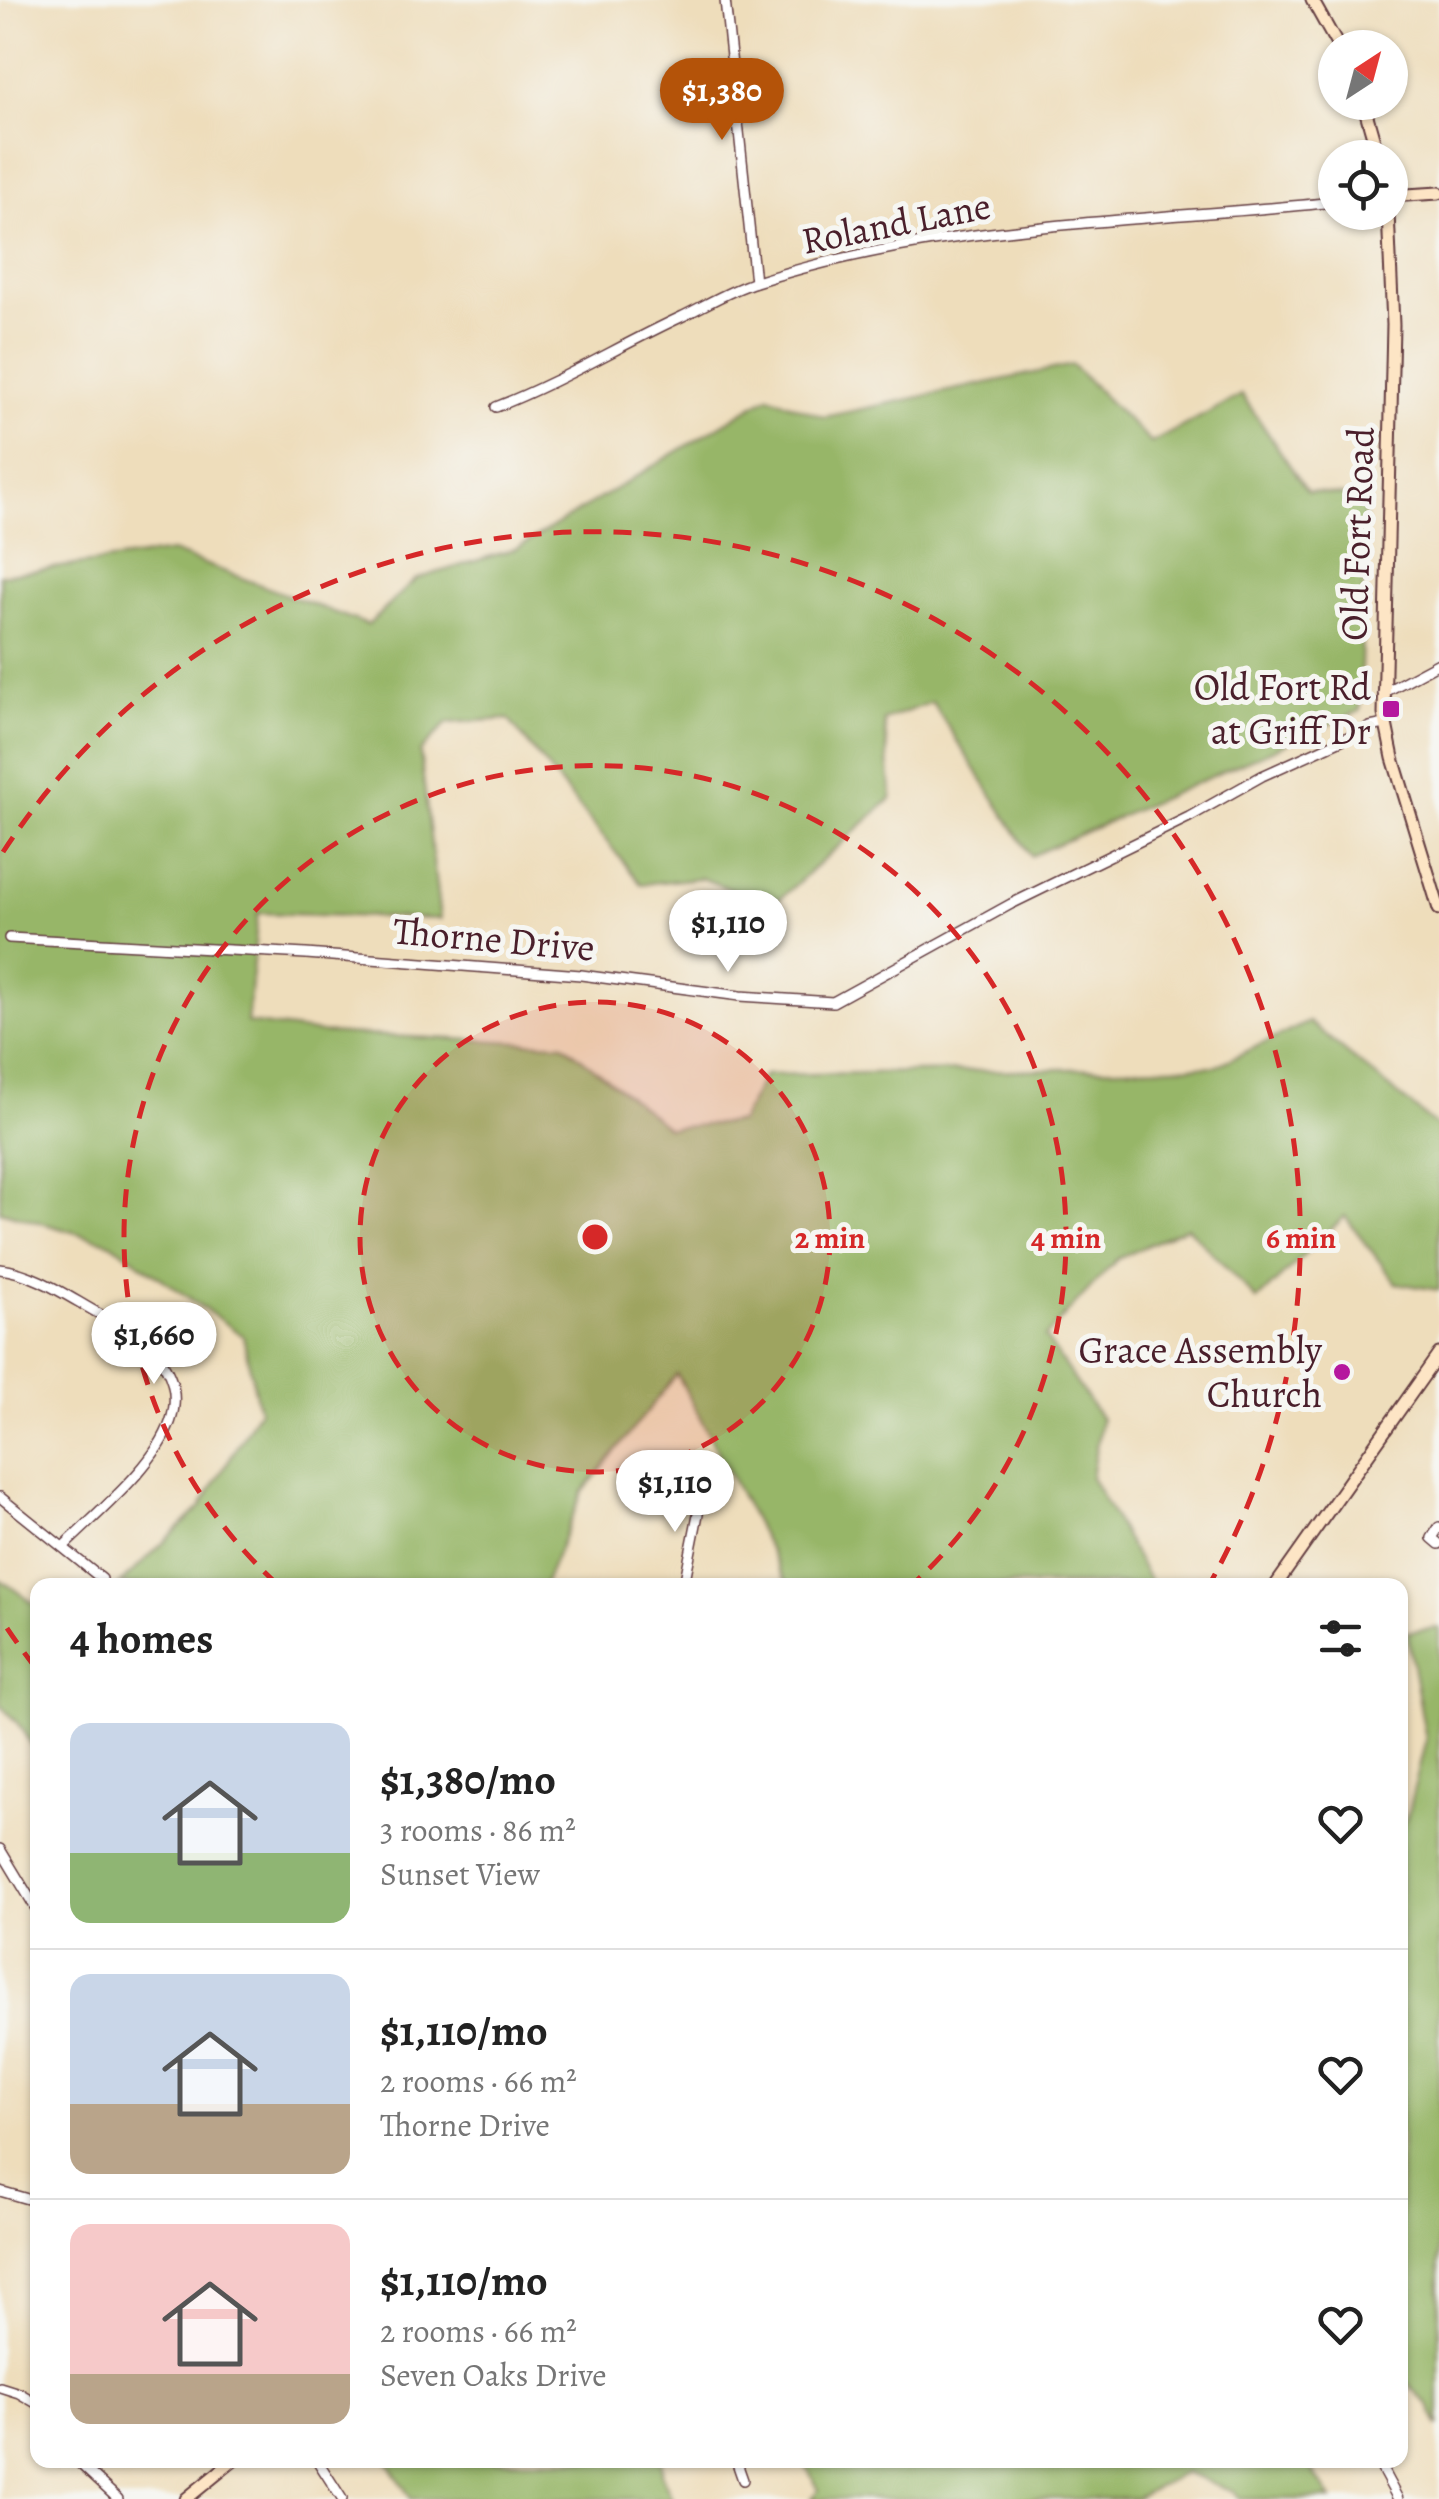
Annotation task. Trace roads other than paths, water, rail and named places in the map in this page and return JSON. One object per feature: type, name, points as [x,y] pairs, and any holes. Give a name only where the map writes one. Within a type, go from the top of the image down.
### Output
[{"type":"main road","points":[[1312,0],[1329,30]]},
{"type":"main road","points":[[1408,195],[1439,193]]},
{"type":"main road","name":"Old Fort Road","points":[[1389,230],[1393,325],[1383,693],[1398,776],[1439,909]]},
{"type":"main road","points":[[1281,1578],[1439,1354]]},
{"type":"main road","points":[[186,2499],[224,2468]]},
{"type":"street","points":[[724,0],[755,282]]},
{"type":"street","name":"Roland Lane","points":[[496,407],[755,282],[880,250],[1105,220],[1199,216],[1318,204]]},
{"type":"street","points":[[1383,693],[1439,663]]},
{"type":"street","name":"Thorne Drive","points":[[9,938],[306,954],[581,975],[740,996],[833,1002],[1010,904],[1188,817],[1262,776],[1386,724]]},
{"type":"street","points":[[0,1269],[17,1271],[143,1340],[167,1369],[175,1391],[172,1418],[156,1452],[63,1547]]},
{"type":"street","points":[[685,1578],[702,1494]]},
{"type":"street","points":[[0,1497],[101,1578]]},
{"type":"street","points":[[1439,1527],[1432,1538],[1439,1544]]},
{"type":"street","points":[[0,1850],[30,1899]]},
{"type":"street","points":[[0,2191],[30,2200]]},
{"type":"street","points":[[0,2387],[30,2399]]},
{"type":"street","points":[[85,2468],[118,2499]]},
{"type":"street","points":[[322,2468],[342,2499]]},
{"type":"street","points":[[739,2468],[743,2480]]},
{"type":"street","points":[[1381,2468],[1398,2499]]},
{"type":"place","name":"Old Fort Rd at Griff Dr","points":[[1391,709]]},
{"type":"place","name":"Grace Assembly Church","points":[[1342,1372]]}]
